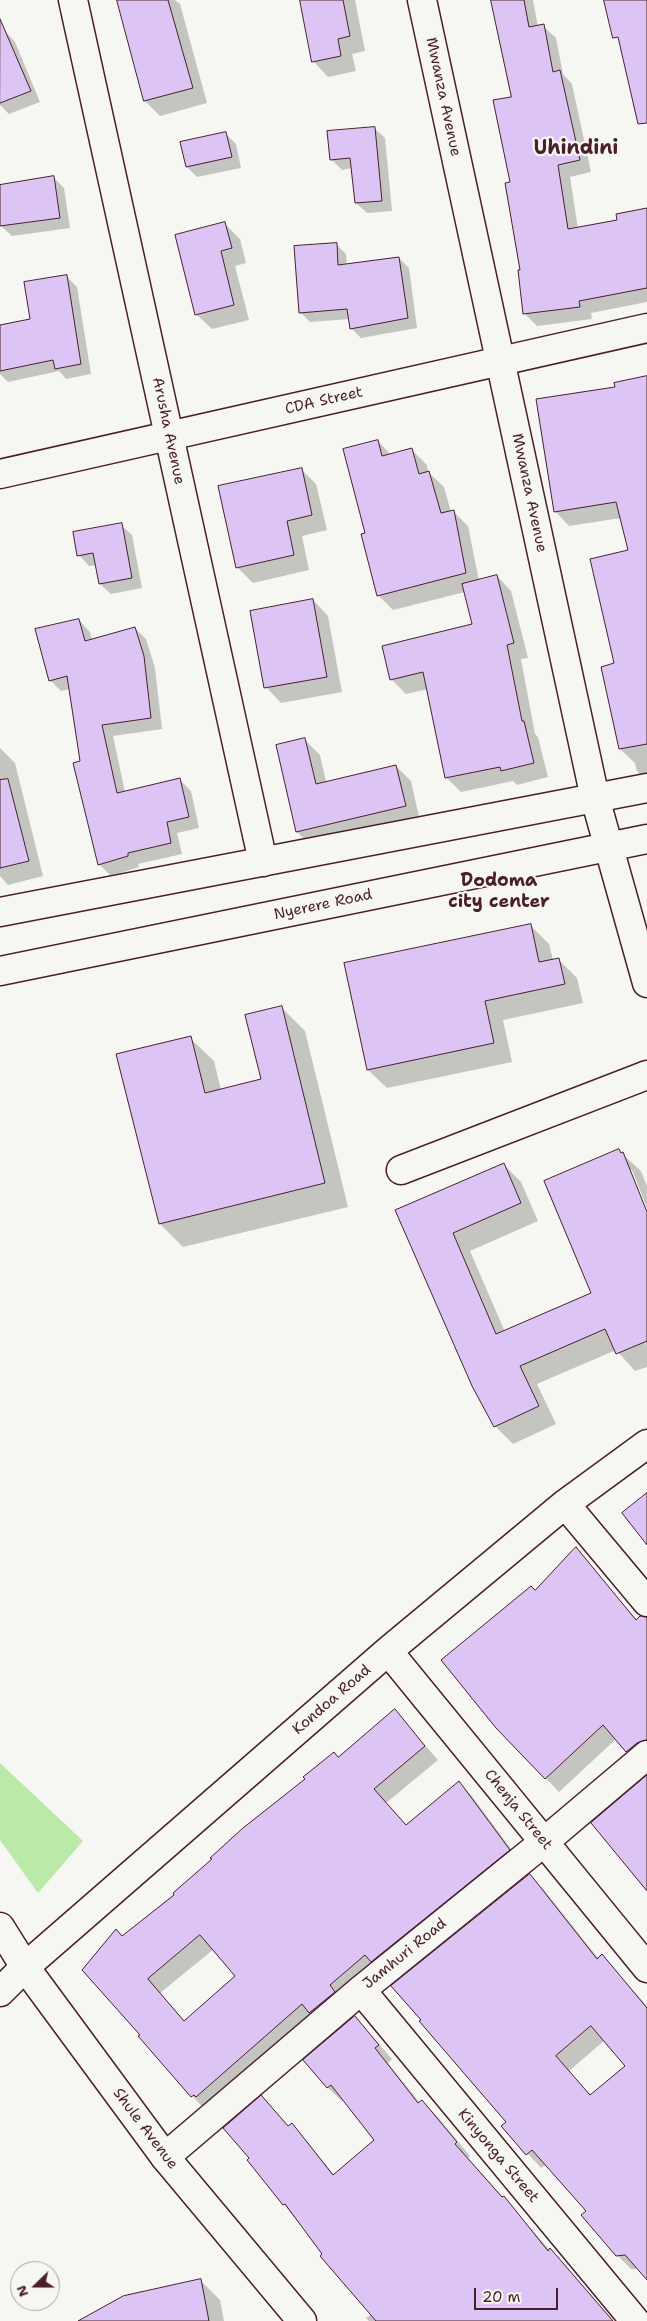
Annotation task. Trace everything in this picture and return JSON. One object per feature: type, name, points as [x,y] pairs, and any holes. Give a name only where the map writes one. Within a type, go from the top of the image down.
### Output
[{"type":"main road","name":"Arusha Avenue","points":[[73,0],[263,862]]},
{"type":"main road","name":"Mwanza Avenue","points":[[422,0],[595,798],[647,983]]},
{"type":"main road","name":"CDA Street","points":[[0,474],[647,328]]},
{"type":"main road","points":[[0,912],[647,788]]},
{"type":"main road","name":"Nyerere Road","points":[[0,971],[647,839]]},
{"type":"main road","points":[[401,1170],[647,1075]]},
{"type":"main road","name":"Kondoa Road","points":[[25,1967],[388,1652],[565,1504],[647,1444]]},
{"type":"main road","points":[[565,1504],[647,1602]]},
{"type":"main road","name":"Chenja Street","points":[[388,1652],[647,1968]]},
{"type":"main road","name":"Jamhuri Road","points":[[165,2156],[361,1990],[544,1842],[647,1755]]},
{"type":"main road","name":"Shule Avenue","points":[[0,1928],[25,1967],[165,2156],[302,2321]]},
{"type":"main road","points":[[0,1992],[25,1967]]},
{"type":"main road","name":"Kinyonga Street","points":[[361,1990],[635,2321]]},
{"type":"green space","points":[[0,1763],[83,1841],[38,1893],[0,1840]]},
{"type":"building","points":[[117,0],[168,0],[193,88],[144,101]]},
{"type":"building","points":[[300,0],[343,0],[350,36],[338,39],[341,56],[312,62]]},
{"type":"building","points":[[491,0],[524,0],[529,27],[544,24],[553,72],[560,70],[580,160],[558,165],[568,229],[617,220],[616,214],[647,208],[647,288],[579,301],[580,307],[523,314],[518,270],[520,270],[505,183],[510,182],[493,100],[511,97]]},
{"type":"building","points":[[604,0],[647,0],[647,123],[638,124],[618,37],[613,38]]},
{"type":"building","points":[[0,19],[31,91],[0,103]]},
{"type":"building","points":[[375,127],[382,201],[355,203],[350,158],[330,160],[327,131]]},
{"type":"building","points":[[226,132],[232,157],[186,167],[180,142]]},
{"type":"building","points":[[54,176],[60,218],[0,226],[0,185]]},
{"type":"building","points":[[225,222],[232,248],[221,251],[234,305],[195,315],[175,235]]},
{"type":"building","points":[[337,243],[338,265],[399,257],[408,318],[350,329],[347,309],[299,313],[294,246]]},
{"type":"building","points":[[67,275],[81,364],[55,369],[53,360],[0,371],[0,325],[30,319],[24,282]]},
{"type":"building","points":[[647,376],[647,744],[619,749],[601,667],[614,663],[590,559],[628,550],[616,502],[554,512],[536,399],[615,387],[614,383]]},
{"type":"building","points":[[378,440],[382,456],[412,448],[419,474],[429,471],[441,513],[454,510],[466,573],[377,596],[361,534],[365,533],[343,449]]},
{"type":"building","points":[[302,468],[312,515],[287,521],[294,555],[236,568],[218,486]]},
{"type":"building","points":[[122,523],[132,578],[99,584],[93,553],[77,556],[73,532]]},
{"type":"building","points":[[497,575],[514,643],[507,645],[522,721],[524,721],[534,763],[501,771],[500,767],[445,778],[423,672],[390,680],[382,646],[472,624],[462,584]]},
{"type":"building","points":[[313,599],[327,677],[264,688],[250,611]]},
{"type":"building","points":[[79,619],[85,641],[135,627],[144,656],[151,718],[102,725],[117,793],[180,778],[189,817],[167,822],[171,843],[128,853],[128,856],[98,865],[73,763],[80,761],[67,676],[49,681],[35,629]]},
{"type":"building","points":[[305,738],[316,784],[396,765],[406,806],[296,832],[276,745]]},
{"type":"building","points":[[8,779],[29,861],[0,868],[0,780]]},
{"type":"building","points":[[531,924],[539,962],[559,958],[565,984],[485,1001],[494,1043],[367,1070],[344,963]]},
{"type":"building","points":[[282,1006],[325,1183],[159,1224],[116,1054],[191,1036],[205,1093],[261,1079],[245,1015]]},
{"type":"building","points":[[619,1149],[621,1153],[623,1152],[647,1212],[647,1341],[616,1354],[605,1329],[520,1366],[539,1406],[494,1427],[472,1386],[395,1210],[504,1163],[521,1203],[453,1233],[496,1334],[591,1293],[544,1181]]},
{"type":"building","points":[[647,1493],[647,1545],[622,1513]]},
{"type":"building","points":[[576,1547],[636,1620],[640,1616],[647,1617],[647,1740],[637,1743],[626,1752],[603,1725],[545,1779],[496,1728],[441,1660],[531,1586],[535,1590]]},
{"type":"building","points":[[395,1709],[425,1746],[374,1789],[406,1825],[459,1781],[510,1850],[371,1962],[365,1955],[330,1985],[335,1992],[309,2013],[302,2004],[196,2097],[194,2095],[191,2097],[138,2036],[140,2035],[82,1970],[116,1929],[122,1936],[174,1895],[173,1893],[212,1859],[210,1858],[243,1828],[305,1779],[303,1777],[334,1752],[338,1757]],"holes":[[[200,1935],[235,1976],[184,2021],[148,1979]]]},
{"type":"building","points":[[647,1775],[647,1891],[591,1823]]},
{"type":"building","points":[[530,1874],[597,1959],[602,1954],[647,2008],[647,2280],[625,2255],[616,2256],[581,2215],[586,2211],[532,2150],[526,2155],[501,2126],[506,2122],[391,1986]],"holes":[[[591,2026],[625,2066],[590,2095],[556,2056]]]},
{"type":"building","points":[[355,2016],[379,2045],[375,2048],[418,2103],[422,2100],[457,2142],[455,2144],[502,2197],[504,2196],[548,2251],[550,2248],[613,2321],[376,2321],[320,2256],[322,2254],[285,2204],[283,2205],[247,2160],[249,2158],[223,2128],[261,2095],[288,2126],[292,2123],[333,2175],[374,2140],[331,2085],[327,2088],[303,2060]]},
{"type":"building","points":[[201,2279],[209,2321],[78,2321],[123,2296]]},
{"type":"district","name":"Uhindini","points":[[576,149]]},
{"type":"district","name":"Dodoma city center","points":[[499,891]]}]
